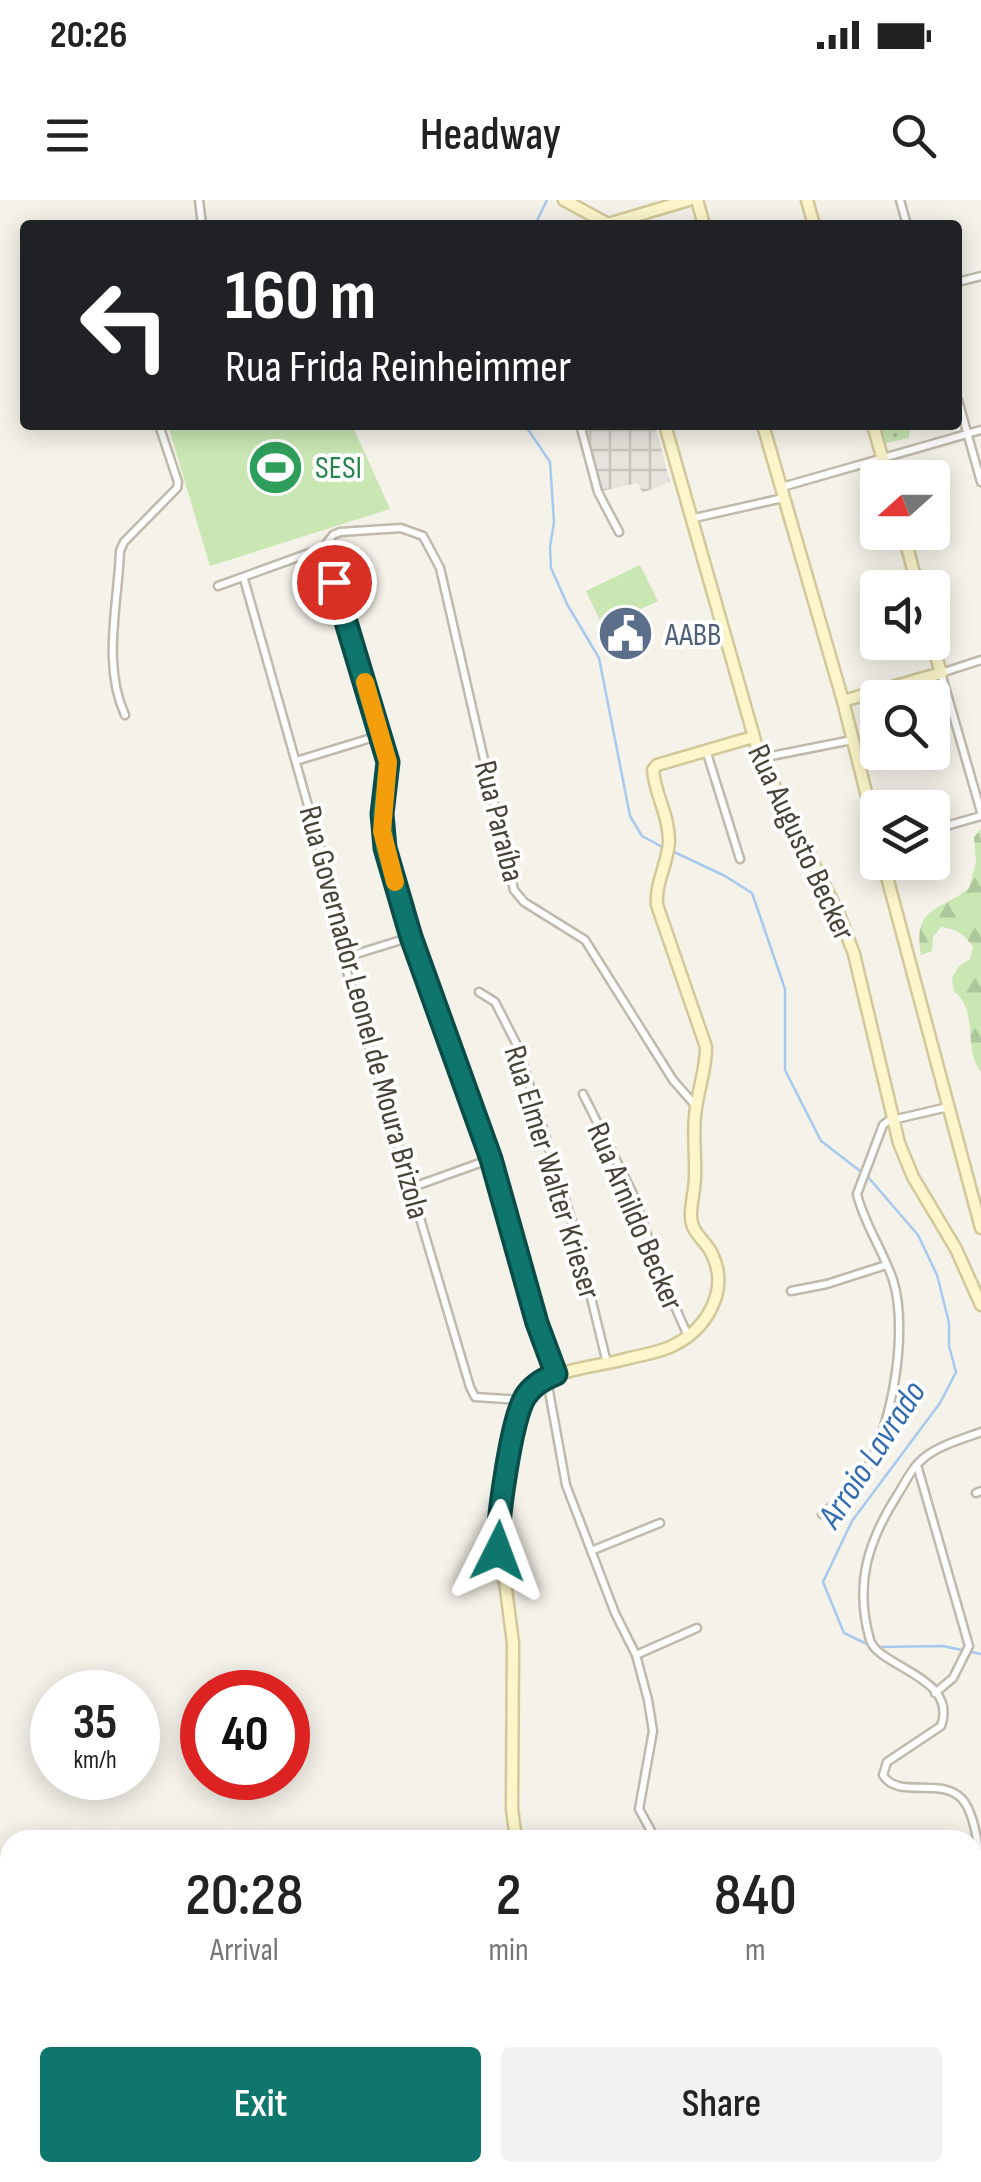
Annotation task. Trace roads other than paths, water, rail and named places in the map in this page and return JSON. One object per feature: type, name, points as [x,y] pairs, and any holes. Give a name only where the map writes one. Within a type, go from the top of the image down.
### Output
[{"type":"street","points":[[564,200],[599,220]]},
{"type":"street","points":[[624,220],[689,200]]},
{"type":"street","points":[[962,415],[981,482]]},
{"type":"street","points":[[125,715],[114,684],[113,624],[120,551],[124,542],[177,488],[161,430]]},
{"type":"street","points":[[582,430],[598,492],[619,532]]},
{"type":"street","name":"Rua Augusto Becker","points":[[666,430],[760,758],[838,912],[854,954],[898,1143],[981,1305]]},
{"type":"street","points":[[765,430],[866,790]]},
{"type":"street","points":[[874,430],[883,460],[981,430]]},
{"type":"street","points":[[690,519],[860,467]]},
{"type":"street","name":"Rua Paraíba","points":[[323,548],[328,539],[340,532],[401,528],[424,536],[440,568],[514,890],[524,902],[585,940],[673,1080],[696,1106]]},
{"type":"street","points":[[218,586],[323,548],[388,762],[382,831],[411,937],[491,1159],[551,1376],[566,1485],[636,1654],[652,1731],[639,1809],[651,1830]]},
{"type":"street","name":"Rua Governador Leonel de Moura Brizola","points":[[244,578],[326,869],[343,958],[475,1397],[523,1400]]},
{"type":"street","points":[[937,660],[981,814],[950,824]]},
{"type":"street","points":[[843,701],[981,660]]},
{"type":"street","points":[[296,761],[380,735]]},
{"type":"street","points":[[515,1830],[513,1643],[498,1528],[523,1400],[533,1387],[551,1376],[668,1349],[689,1337],[718,1295],[718,1275],[711,1252],[691,1224],[696,1106],[706,1048],[657,906],[667,854],[667,814],[653,770],[657,765],[753,736]]},
{"type":"street","points":[[760,758],[853,740]]},
{"type":"street","points":[[706,750],[740,859]]},
{"type":"street","points":[[888,880],[981,1228]]},
{"type":"street","points":[[343,958],[411,937]]},
{"type":"street","name":"Rua Elmer Walter Krieser","points":[[479,992],[495,1002],[517,1045],[575,1232],[607,1364]]},
{"type":"street","name":"Rua Arnildo Becker","points":[[583,1094],[633,1194],[660,1275],[689,1337]]},
{"type":"street","points":[[822,1514],[853,1489],[886,1424],[898,1348],[899,1308],[886,1265],[860,1205],[857,1194],[861,1181],[883,1124],[949,1107]]},
{"type":"street","points":[[412,1188],[491,1159]]},
{"type":"street","points":[[791,1291],[886,1265]]},
{"type":"street","points":[[973,1830],[966,1806],[958,1796],[942,1789],[897,1786],[883,1775],[887,1762],[940,1726],[942,1710],[935,1694],[911,1670],[878,1656],[870,1644],[864,1604],[866,1556],[882,1519],[916,1464],[928,1454],[981,1432]]},
{"type":"street","points":[[916,1464],[969,1646],[946,1686],[935,1694]]},
{"type":"street","points":[[591,1552],[660,1524]]},
{"type":"street","points":[[636,1654],[697,1628]]},
{"type":"waterway","name":"Arroio Lavrado","points":[[537,220],[547,200]]},
{"type":"waterway","points":[[528,430],[550,462],[554,522],[551,568],[599,658],[630,816],[642,836],[664,848]]},
{"type":"waterway","name":"Arroio Lavrado","points":[[672,851],[752,893],[785,989],[785,1070],[821,1141],[868,1177],[918,1235],[937,1275],[956,1372],[940,1403],[852,1521],[823,1582],[844,1633],[871,1646]]},
{"type":"waterway","name":"Arroio Lavrado","points":[[879,1647],[943,1646],[981,1654]]},
{"type":"place","name":"SESI","points":[[276,467]]},
{"type":"place","name":"AABB","points":[[626,634]]}]
